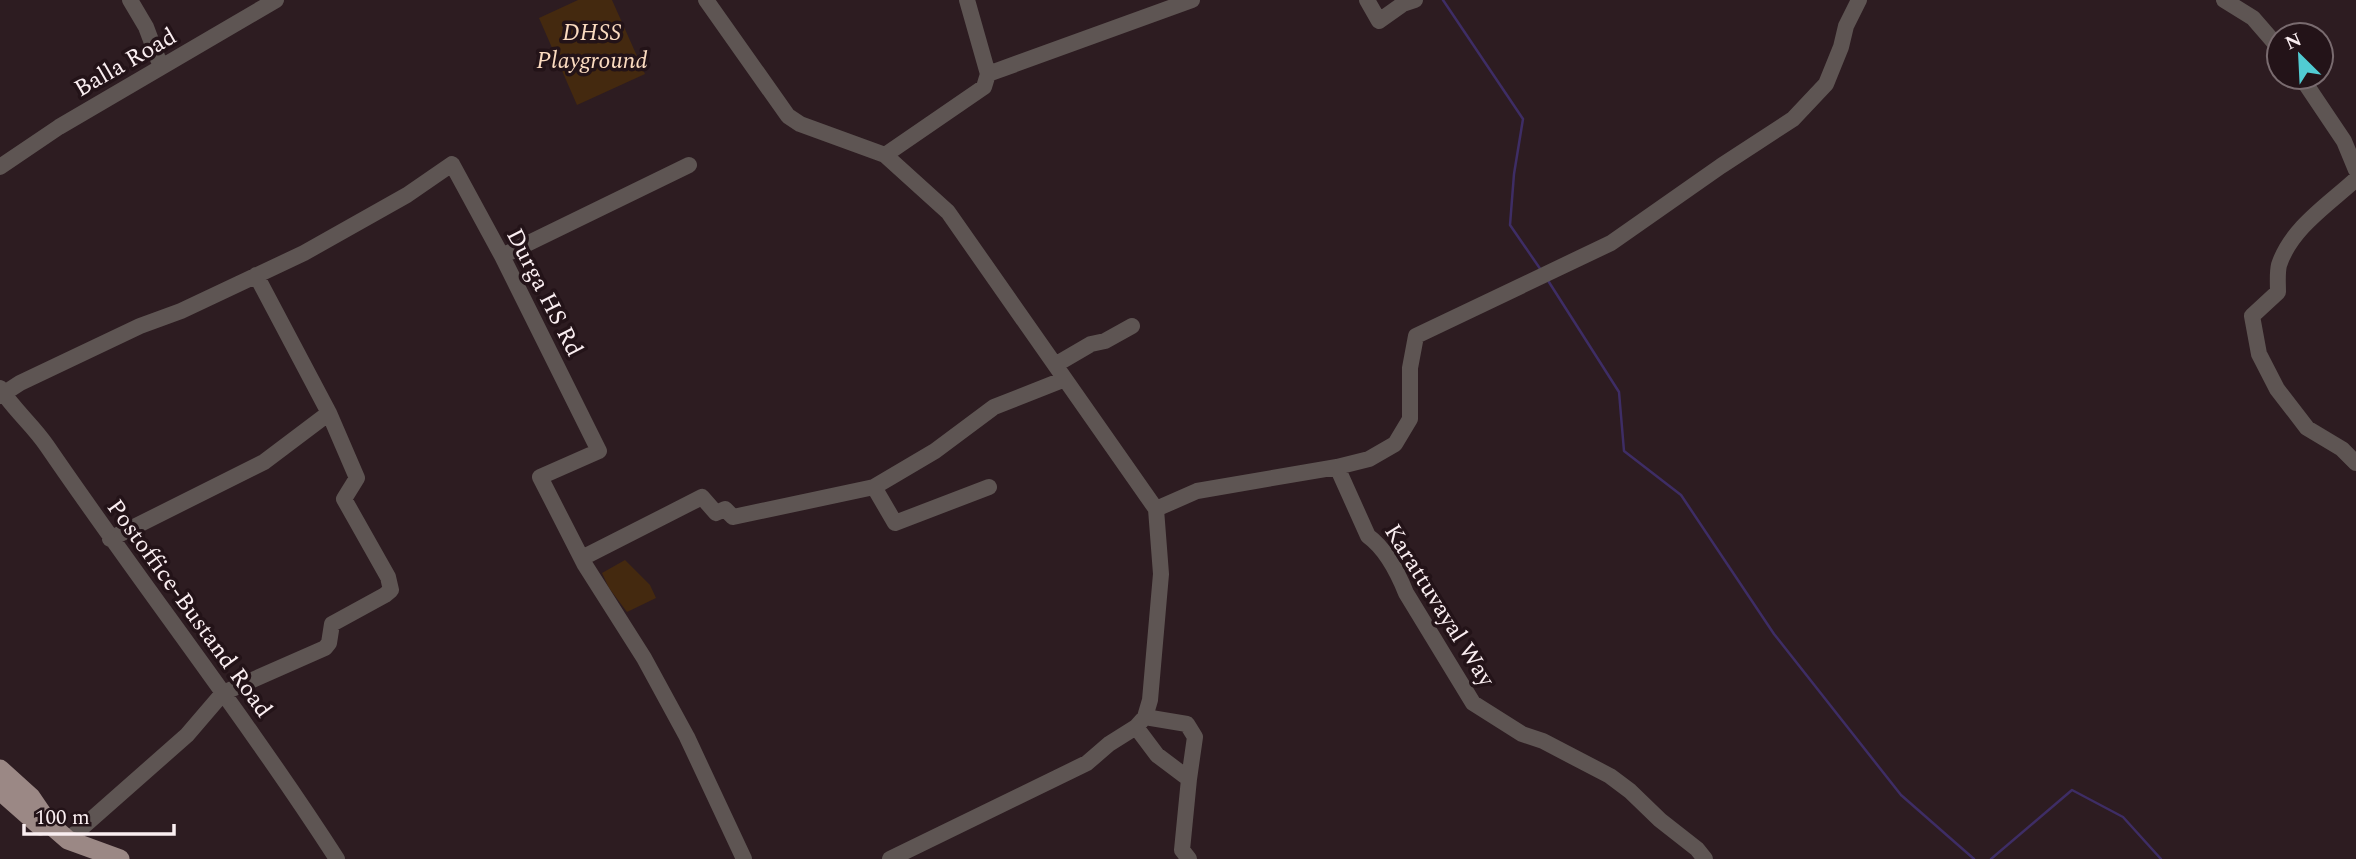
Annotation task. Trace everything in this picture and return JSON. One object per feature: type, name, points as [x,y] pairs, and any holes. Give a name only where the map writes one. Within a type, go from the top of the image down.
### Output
[{"type":"main road","points":[[0,769],[30,797],[59,837],[120,859]]},
{"type":"main road","points":[[0,790],[91,859]]},
{"type":"street","points":[[130,0],[146,27],[161,67]]},
{"type":"street","name":"Balla Road","points":[[0,167],[59,127],[276,0]]},
{"type":"street","points":[[706,0],[768,91],[793,121],[885,155],[948,212],[1156,509],[1161,574],[1150,700],[1140,722],[1087,763],[890,859]]},
{"type":"street","points":[[885,155],[984,87],[988,74],[967,0]]},
{"type":"street","points":[[988,74],[1192,0]]},
{"type":"street","points":[[1367,0],[1379,21],[1415,0]]},
{"type":"street","points":[[1156,509],[1196,491],[1369,459],[1395,444],[1410,419],[1410,368],[1416,336],[1612,243],[1793,119],[1826,84],[1841,47],[1846,26],[1859,0]]},
{"type":"street","points":[[2224,0],[2253,18],[2265,32]]},
{"type":"street","points":[[2310,91],[2344,141],[2356,170]]},
{"type":"street","name":"Durga HS Rd","points":[[1,392],[304,253],[359,224],[452,164],[502,256],[599,451],[540,477],[582,558],[644,658],[687,737],[744,859]]},
{"type":"street","points":[[502,256],[689,165]]},
{"type":"street","points":[[2356,179],[2301,227],[2278,267],[2278,292],[2252,316],[2259,354],[2277,389],[2307,428],[2342,449],[2356,463]]},
{"type":"street","points":[[59,837],[180,741],[223,693],[325,648],[329,643],[332,624],[391,590],[388,577],[344,499],[357,478],[329,413],[256,275]]},
{"type":"street","points":[[1055,365],[1091,344],[1105,341],[1132,326]]},
{"type":"street","points":[[582,558],[702,497],[716,513],[725,509],[733,517],[874,488],[935,451],[994,407],[1065,379]]},
{"type":"street","name":"Postoffice-Bustand Road","points":[[1,392],[41,437],[337,859]]},
{"type":"street","points":[[110,538],[264,462],[329,413]]},
{"type":"street","name":"Karattuvayal Way","points":[[1337,467],[1368,536],[1376,541],[1399,575],[1406,593],[1473,702],[1522,734],[1543,741],[1610,776],[1630,790],[1705,859]]},
{"type":"street","points":[[874,488],[895,523],[989,487]]},
{"type":"street","points":[[1140,722],[1157,755],[1189,779]]},
{"type":"street","points":[[1140,722],[1187,723],[1195,737],[1182,850],[1189,859]]},
{"type":"green space","name":"DHSS Playground","points":[[578,0],[612,0],[645,74],[577,105],[539,18]]},
{"type":"green space","points":[[625,560],[650,585],[656,598],[627,612],[609,588],[602,573]]},
{"type":"waterway","points":[[1443,0],[1523,119],[1514,174],[1510,225],[1541,270]]},
{"type":"waterway","points":[[1547,279],[1619,392],[1624,451],[1681,495],[1774,634],[1901,795],[1974,859]]},
{"type":"waterway","points":[[1991,859],[2072,790],[2123,817],[2161,859]]}]
